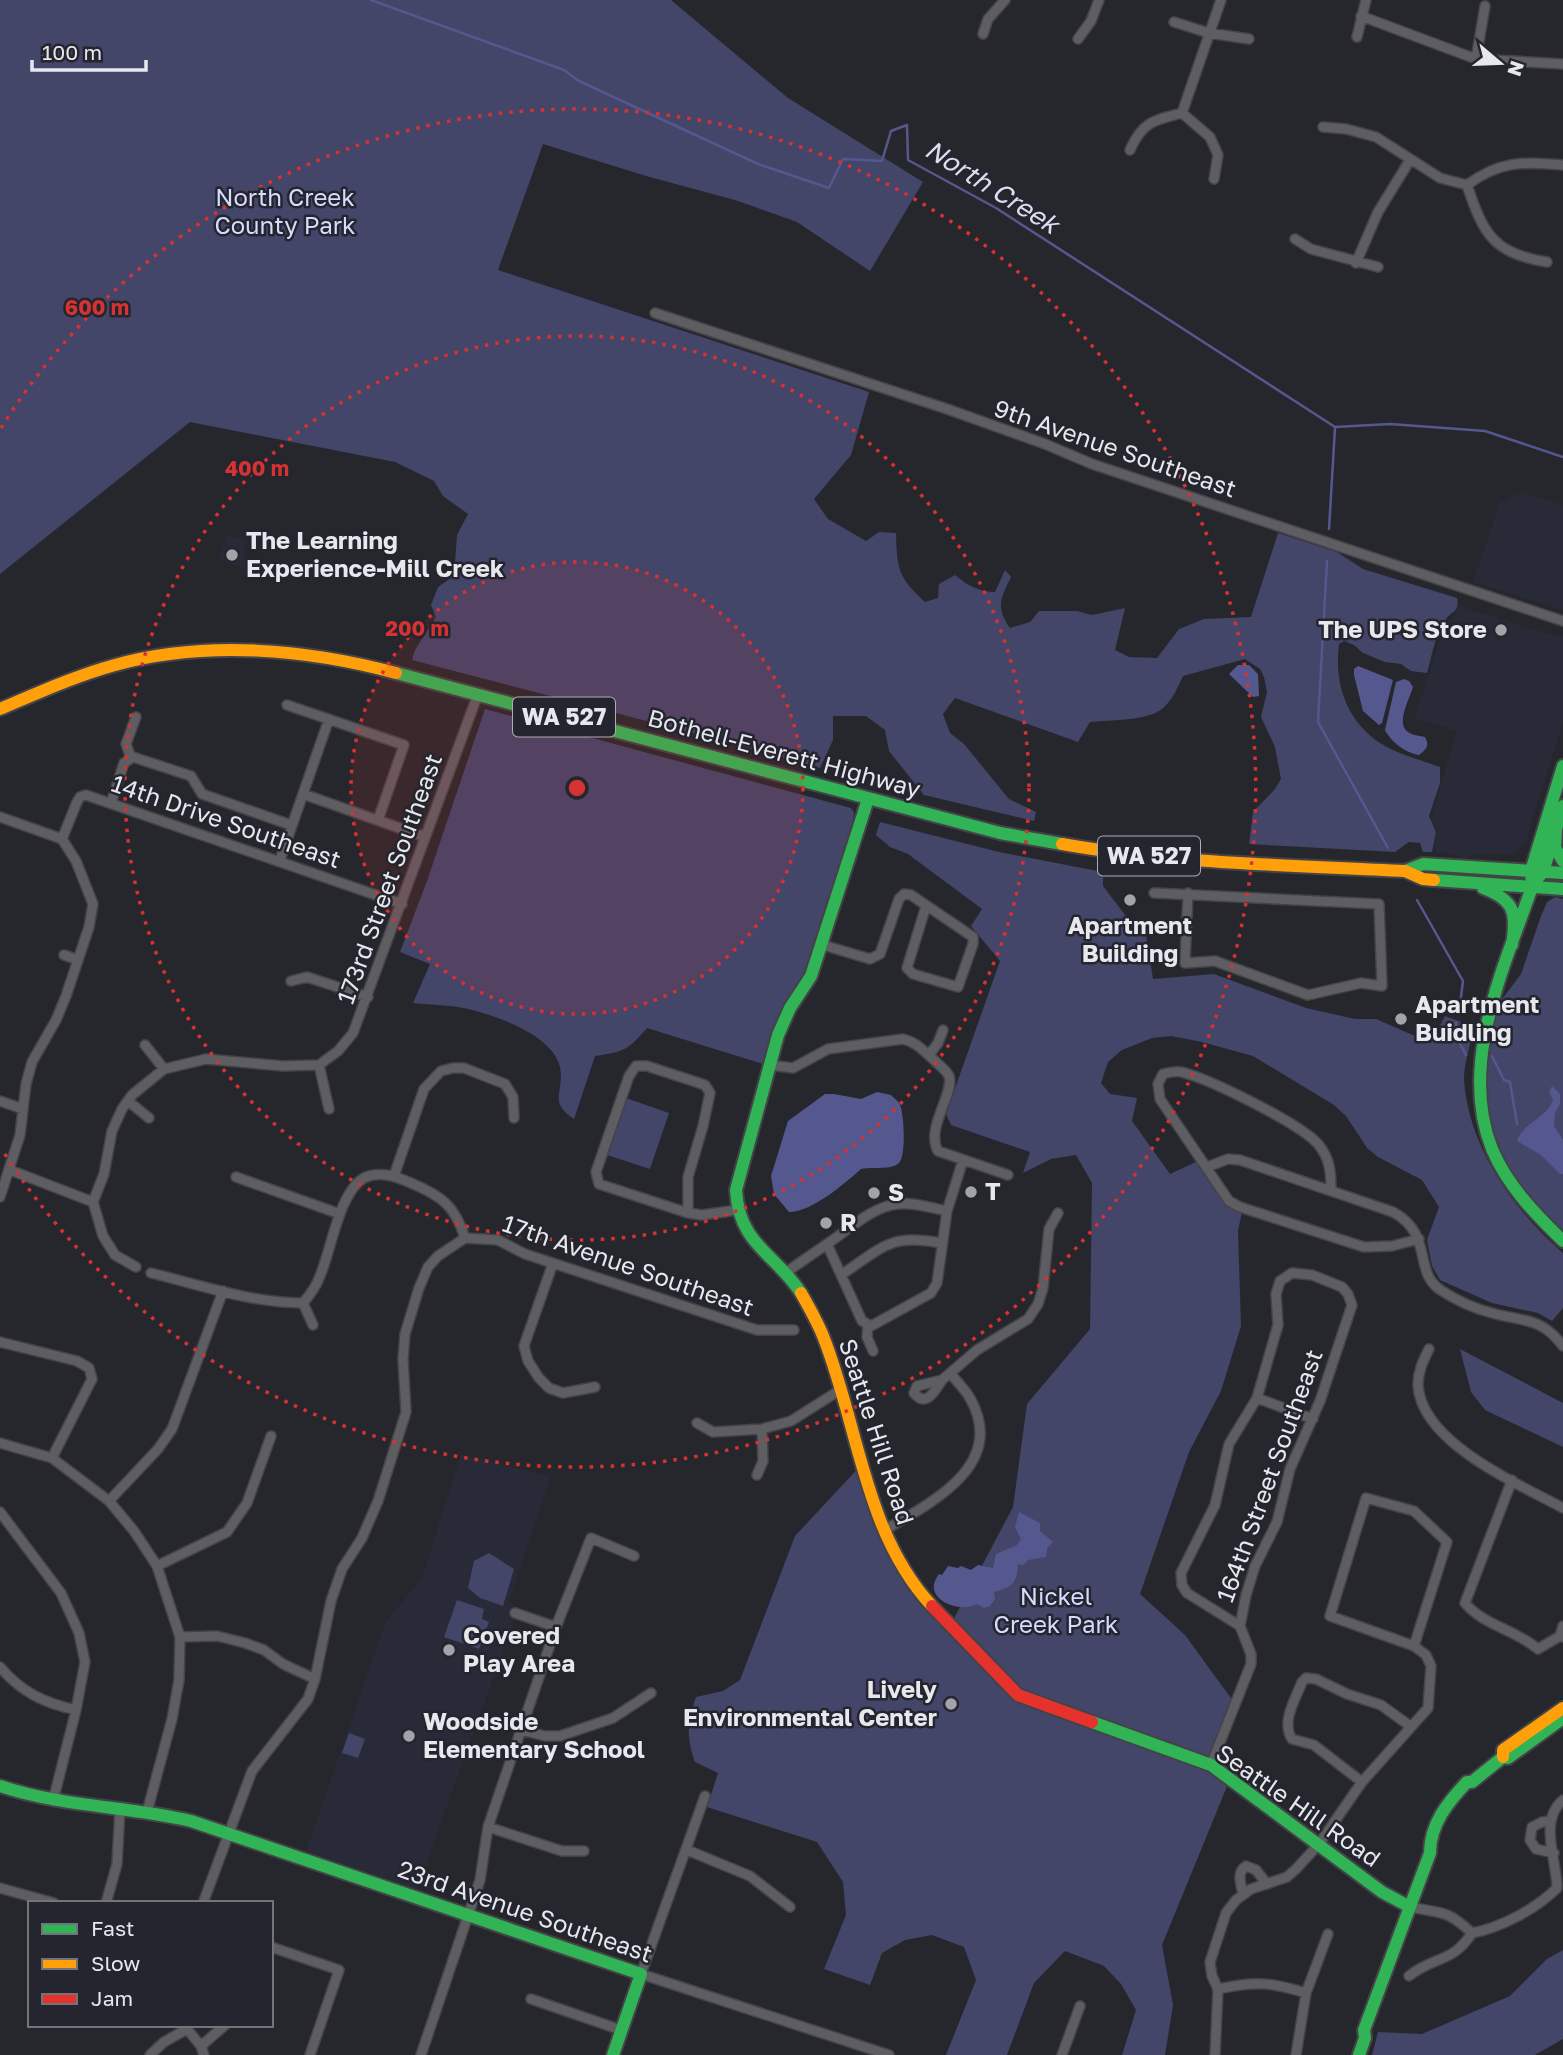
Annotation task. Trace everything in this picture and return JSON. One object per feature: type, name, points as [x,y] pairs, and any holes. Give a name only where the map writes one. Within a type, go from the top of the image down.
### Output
[{"type":"main road","name":"Bothell-Everett Highway","points":[[0,709],[80,677],[129,662],[225,650],[320,655],[478,694],[1000,833],[1105,852],[1405,871],[1423,879],[1563,889]]},
{"type":"main road","points":[[1563,766],[1537,872],[1486,1019],[1477,1083],[1484,1130],[1506,1176],[1563,1241]]},
{"type":"main road","points":[[737,1210],[738,1177],[778,1035],[790,1008],[811,976],[823,945],[868,799]]},
{"type":"main road","points":[[1537,872],[1556,830],[1563,806]]},
{"type":"main road","points":[[1556,830],[1556,848],[1563,861]]},
{"type":"main road","name":"Bothell-Everett Highway","points":[[1405,871],[1423,864],[1563,873]]},
{"type":"main road","points":[[1469,883],[1509,901],[1515,918],[1512,944]]},
{"type":"main road","name":"Seattle Hill Road","points":[[737,1210],[752,1238],[800,1290],[823,1336],[883,1531],[915,1588],[1018,1695],[1210,1765],[1382,1892],[1410,1907]]},
{"type":"main road","points":[[1503,1757],[1503,1750],[1563,1708]]},
{"type":"main road","points":[[1359,2055],[1365,2038],[1371,2032],[1390,1974],[1389,1965],[1430,1853],[1436,1847],[1451,1815],[1472,1787],[1472,1782],[1503,1757],[1508,1758],[1563,1718]]},
{"type":"main road","name":"23rd Avenue Southeast","points":[[0,1786],[27,1796],[54,1801],[169,1815],[641,1974]]},
{"type":"main road","points":[[613,2055],[641,1974]]},
{"type":"street","points":[[983,34],[988,19],[1005,0]]},
{"type":"street","points":[[1078,39],[1091,21],[1100,0]]},
{"type":"street","points":[[1182,113],[1221,0]]},
{"type":"street","points":[[1357,37],[1366,0]]},
{"type":"street","points":[[1476,59],[1485,6]]},
{"type":"street","points":[[1362,16],[1476,59],[1563,64]]},
{"type":"street","points":[[1174,22],[1209,33],[1249,39]]},
{"type":"street","points":[[1130,150],[1138,132],[1148,124],[1182,113]]},
{"type":"street","points":[[1182,113],[1210,137],[1217,155],[1214,178]]},
{"type":"street","points":[[1323,127],[1367,134],[1386,142],[1440,178],[1467,185]]},
{"type":"street","points":[[1356,262],[1378,212],[1410,160]]},
{"type":"street","points":[[1467,185],[1485,172],[1508,164],[1563,165]]},
{"type":"street","points":[[1467,185],[1479,220],[1493,241],[1516,255],[1547,262]]},
{"type":"street","points":[[1295,239],[1311,249],[1378,267]]},
{"type":"street","name":"9th Avenue Southeast","points":[[655,313],[947,410],[1045,444],[1092,464],[1563,621]]},
{"type":"street","name":"173rd Street Southeast","points":[[319,1065],[338,1051],[353,1033],[478,694]]},
{"type":"street","points":[[287,705],[404,745],[378,820]]},
{"type":"street","points":[[131,758],[126,744],[136,717]]},
{"type":"street","points":[[279,860],[329,719]]},
{"type":"street","points":[[111,803],[124,763],[131,758]]},
{"type":"street","points":[[131,758],[191,776],[202,794],[292,825]]},
{"type":"street","points":[[303,794],[425,837]]},
{"type":"street","name":"14th Drive Southeast","points":[[62,839],[80,797],[86,795],[402,904]]},
{"type":"street","points":[[0,817],[62,839],[76,861],[93,904],[89,927],[56,1020],[32,1062],[20,1135],[0,1197]]},
{"type":"street","points":[[1154,893],[1188,893],[1379,904],[1382,986],[1361,983],[1308,995],[1215,961],[1185,963],[1188,893]]},
{"type":"street","points":[[823,945],[870,959],[880,954],[899,899],[904,894],[911,895],[973,937],[958,987],[913,974],[907,968],[926,906]]},
{"type":"street","points":[[64,955],[78,960]]},
{"type":"street","points":[[291,981],[307,976],[368,997]]},
{"type":"street","points":[[929,1055],[943,1030]]},
{"type":"street","points":[[770,1065],[793,1068],[828,1049],[903,1039],[916,1044],[950,1079],[938,1120],[936,1147],[942,1153],[1008,1175]]},
{"type":"street","points":[[145,1045],[164,1069]]},
{"type":"street","points":[[136,1267],[115,1255],[103,1236],[93,1202],[104,1174],[112,1131],[128,1101],[164,1069],[206,1059],[283,1066],[319,1065],[329,1110]]},
{"type":"street","points":[[688,1213],[688,1177],[708,1105],[708,1089],[699,1083],[647,1066],[636,1066],[629,1076],[596,1178],[603,1186],[688,1213],[702,1215],[737,1210]]},
{"type":"street","points":[[303,1303],[321,1275],[340,1214],[356,1185],[365,1177],[379,1174],[394,1176],[424,1089],[441,1071],[464,1069],[505,1084],[513,1097],[514,1118]]},
{"type":"street","points":[[1331,1190],[1328,1159],[1318,1144],[1309,1137],[1264,1110],[1183,1072],[1163,1074],[1158,1084],[1158,1093],[1229,1201],[1352,1245],[1383,1248],[1419,1238]]},
{"type":"street","points":[[0,1101],[23,1109]]},
{"type":"street","points":[[128,1101],[149,1118]]},
{"type":"street","points":[[1207,1167],[1228,1159],[1240,1160],[1393,1212],[1409,1223],[1419,1238],[1426,1271],[1441,1291],[1490,1313],[1527,1319],[1555,1335],[1563,1346]]},
{"type":"street","points":[[827,1244],[862,1321],[868,1325],[878,1324],[934,1290],[947,1211],[963,1160]]},
{"type":"street","points":[[10,1170],[93,1202]]},
{"type":"street","name":"17th Avenue Southeast","points":[[394,1176],[431,1191],[445,1200],[460,1220],[465,1238],[498,1240],[525,1254],[757,1330],[794,1330]]},
{"type":"street","points":[[236,1177],[340,1214]]},
{"type":"street","points":[[785,1273],[878,1210],[891,1205],[908,1204],[947,1211]]},
{"type":"street","points":[[942,1380],[977,1350],[1028,1319],[1038,1304],[1043,1287],[1049,1229],[1058,1213]]},
{"type":"street","points":[[204,1901],[252,1771],[308,1699],[315,1679],[331,1601],[342,1569],[362,1538],[377,1501],[406,1412],[404,1334],[419,1288],[428,1267],[438,1256],[465,1238]]},
{"type":"street","points":[[841,1275],[899,1239],[911,1238],[941,1243]]},
{"type":"street","points":[[553,1263],[524,1346],[528,1361],[549,1388],[563,1393],[595,1387]]},
{"type":"street","points":[[151,1273],[223,1292],[287,1303],[303,1303]]},
{"type":"street","name":"164th Street Southeast","points":[[1210,1765],[1251,1664],[1251,1654],[1240,1626],[1255,1566],[1277,1522],[1290,1469],[1312,1419],[1348,1319],[1352,1300],[1346,1291],[1312,1275],[1292,1273],[1280,1282],[1276,1294],[1278,1325],[1257,1398]]},
{"type":"street","points":[[109,1501],[158,1449],[172,1429],[223,1292]]},
{"type":"street","points":[[303,1303],[313,1325]]},
{"type":"street","points":[[868,1325],[867,1337],[873,1351]]},
{"type":"street","points":[[0,1342],[77,1361],[89,1368],[92,1379],[52,1458]]},
{"type":"street","points":[[1429,1349],[1421,1364],[1418,1388],[1432,1421],[1440,1432],[1511,1480],[1563,1508]]},
{"type":"street","points":[[883,1531],[945,1494],[973,1461],[979,1446],[980,1430],[976,1413],[970,1399],[951,1374]]},
{"type":"street","points":[[697,1423],[713,1432],[762,1429],[791,1421],[841,1390]]},
{"type":"street","points":[[1240,1626],[1187,1593],[1182,1585],[1181,1573],[1215,1505],[1229,1444],[1257,1398],[1312,1419]]},
{"type":"street","points":[[757,1475],[763,1461],[762,1429]]},
{"type":"street","points":[[157,1566],[227,1532],[247,1503],[271,1436]]},
{"type":"street","points":[[0,1443],[52,1458],[109,1501],[134,1531],[157,1566],[180,1637],[179,1680],[172,1719],[147,1812]]},
{"type":"street","points":[[1511,1480],[1465,1603],[1473,1613],[1525,1638],[1538,1649],[1562,1638],[1563,1626]]},
{"type":"street","points":[[1215,2055],[1218,1989],[1210,1962],[1226,1913],[1251,1889],[1287,1877],[1318,1844],[1362,1782],[1429,1708],[1432,1666],[1426,1655],[1413,1646],[1330,1616],[1366,1498],[1414,1511],[1447,1542],[1413,1646]]},
{"type":"street","points":[[0,1512],[61,1593],[79,1633],[85,1662],[54,1801]]},
{"type":"street","points":[[421,2055],[480,1880],[488,1827],[556,1627],[591,1538],[634,1556]]},
{"type":"street","points":[[515,1613],[556,1627]]},
{"type":"street","points":[[180,1637],[217,1636],[245,1643],[264,1650],[283,1664],[315,1679]]},
{"type":"street","points":[[0,1667],[14,1683],[36,1696],[54,1705],[76,1710]]},
{"type":"street","points":[[1362,1782],[1314,1745],[1292,1739],[1287,1731],[1290,1713],[1302,1682],[1306,1678],[1316,1679],[1381,1706],[1410,1726]]},
{"type":"street","points":[[521,1730],[545,1736],[560,1736],[613,1718],[651,1693]]},
{"type":"street","points":[[641,1974],[705,1796]]},
{"type":"street","points":[[1409,1976],[1420,1968],[1454,1954],[1464,1946],[1472,1933],[1485,1931],[1504,1921],[1557,1888],[1549,1821],[1556,1806],[1563,1800]]},
{"type":"street","points":[[107,1901],[117,1864],[120,1809]]},
{"type":"street","points":[[1549,1821],[1532,1827],[1530,1839],[1536,1849],[1554,1853]]},
{"type":"street","points":[[488,1827],[562,1851],[584,1851]]},
{"type":"street","points":[[687,1850],[750,1876],[790,1907]]},
{"type":"street","points":[[1243,1894],[1240,1876],[1241,1870],[1246,1866],[1256,1870],[1267,1884]]},
{"type":"street","points":[[0,1889],[46,1901]]},
{"type":"street","points":[[1410,1907],[1445,1912],[1455,1917],[1472,1933]]},
{"type":"street","points":[[1296,2055],[1306,1993],[1328,1934]]},
{"type":"street","points":[[273,1948],[340,1970],[310,2055]]},
{"type":"street","name":"23rd Avenue Southeast","points":[[641,1974],[890,2055]]},
{"type":"street","points":[[1218,1989],[1255,1982],[1276,1984],[1306,1993]]},
{"type":"street","points":[[531,1999],[621,2030]]},
{"type":"street","points":[[1062,2055],[1080,2006]]},
{"type":"street","points":[[150,2055],[186,2027],[203,2051],[223,2027]]},
{"type":"shaded area","points":[[1522,492],[1563,505],[1563,610],[1473,582],[1500,503]]},
{"type":"shaded area","name":"The Learning Experience-Mill Creek","points":[[227,534],[247,541],[243,552],[246,560],[264,576],[219,559]]},
{"type":"shaded area","points":[[1459,606],[1498,620],[1563,637],[1563,722],[1525,845],[1511,855],[1470,854],[1468,859],[1458,858],[1457,854],[1436,852],[1434,846],[1437,830],[1431,817],[1457,731],[1415,718],[1445,623],[1456,613]]},
{"type":"shaded area","points":[[1238,665],[1249,665],[1258,674],[1259,696],[1253,697],[1229,674]]},
{"type":"shaded area","points":[[1358,666],[1393,680],[1382,723],[1379,725],[1363,711],[1354,675],[1354,669]]},
{"type":"shaded area","points":[[1404,679],[1413,687],[1403,717],[1404,728],[1412,734],[1425,737],[1427,743],[1419,755],[1399,746],[1385,730],[1396,682]]},
{"type":"shaded area","points":[[1552,1086],[1560,1094],[1554,1126],[1563,1140],[1563,1174],[1541,1155],[1517,1141],[1524,1129],[1550,1105],[1553,1099],[1549,1092]]},
{"type":"shaded area","points":[[877,1092],[891,1095],[900,1106],[904,1137],[899,1163],[891,1167],[861,1169],[817,1202],[789,1212],[774,1194],[771,1176],[788,1121],[825,1094],[861,1099]]},
{"type":"shaded area","name":"Woodside Elementary School","points":[[461,1454],[550,1477],[509,1603],[519,1607],[417,1889],[306,1851],[386,1621],[422,1579]]},
{"type":"shaded area","points":[[1019,1512],[1040,1523],[1040,1531],[1053,1542],[1047,1548],[1046,1557],[1028,1560],[1023,1565],[1018,1564],[1013,1583],[994,1592],[995,1599],[990,1606],[984,1608],[977,1604],[960,1607],[938,1597],[934,1583],[948,1566],[961,1566],[971,1570],[978,1565],[993,1568],[996,1554],[1017,1545],[1021,1539],[1015,1527]]},
{"type":"green space","name":"North Creek County Park","points":[[0,0],[671,0],[788,98],[923,182],[870,271],[797,222],[735,200],[543,144],[498,270],[869,392],[851,455],[814,499],[828,519],[866,541],[879,532],[896,533],[901,572],[909,586],[925,602],[938,598],[939,584],[955,575],[974,587],[995,592],[1005,570],[1011,577],[1002,597],[1001,608],[1010,628],[1030,622],[1039,611],[1077,611],[1092,615],[1125,608],[1115,650],[1129,657],[1157,658],[1179,629],[1204,619],[1251,617],[1278,533],[1337,552],[1363,569],[1457,598],[1456,609],[1439,631],[1427,673],[1411,671],[1401,664],[1385,662],[1344,641],[1339,644],[1339,673],[1345,699],[1351,712],[1368,734],[1401,754],[1440,767],[1440,783],[1429,816],[1436,832],[1432,852],[1423,852],[1420,843],[1409,842],[1395,852],[1249,844],[1253,812],[1281,779],[1275,747],[1261,717],[1267,692],[1264,677],[1260,669],[1245,659],[1183,676],[1169,702],[1155,713],[1138,718],[1090,722],[1078,742],[955,698],[943,714],[950,733],[964,744],[1009,799],[1036,812],[1034,821],[924,795],[889,751],[885,730],[866,716],[833,716],[833,740],[820,768],[412,660],[415,650],[436,617],[431,605],[438,587],[454,576],[457,535],[468,514],[443,496],[434,481],[395,462],[190,422],[0,574]]},
{"type":"green space","points":[[485,709],[851,808],[854,812],[852,828],[824,912],[816,948],[808,968],[778,1017],[763,1064],[647,1028],[625,1049],[595,1056],[574,1119],[561,1107],[559,1101],[561,1076],[555,1056],[536,1037],[484,1013],[458,1007],[413,1003],[430,964],[400,952]]},
{"type":"green space","name":"Nickel Creek Park","points":[[880,822],[999,852],[1103,872],[1103,886],[1138,932],[1146,935],[1153,979],[1214,974],[1306,1008],[1355,1019],[1376,1019],[1431,1043],[1445,1016],[1472,1026],[1464,1079],[1474,1128],[1496,1175],[1511,1197],[1563,1253],[1563,1308],[1552,1321],[1538,1313],[1492,1303],[1440,1280],[1432,1266],[1427,1240],[1439,1207],[1422,1180],[1378,1157],[1367,1148],[1346,1116],[1334,1105],[1253,1056],[1171,1036],[1152,1038],[1122,1050],[1108,1062],[1101,1083],[1110,1094],[1137,1098],[1132,1121],[1170,1174],[1198,1161],[1222,1199],[1242,1212],[1238,1231],[1241,1326],[1221,1391],[1189,1452],[1140,1594],[1185,1635],[1236,1705],[1211,1765],[1230,1779],[1162,1945],[1173,2005],[1165,2055],[1122,2055],[1136,2010],[1121,1984],[1104,1966],[1065,1951],[1034,1983],[1007,2055],[946,2055],[976,1980],[964,1947],[932,1935],[905,1940],[882,1953],[870,1985],[824,1969],[846,1915],[843,1882],[817,1842],[707,1807],[718,1773],[695,1762],[690,1745],[689,1722],[696,1697],[723,1691],[740,1680],[795,1536],[863,1463],[883,1531],[915,1588],[950,1626],[1013,1507],[1027,1404],[1090,1329],[1092,1183],[1076,1155],[1051,1159],[1023,1173],[1030,1152],[951,1125],[946,1114],[1000,961],[971,926],[982,909],[908,854],[890,847],[876,835]]},
{"type":"green space","points":[[1555,897],[1563,899],[1563,1241],[1506,1176],[1481,1114],[1487,1019],[1521,974],[1547,902]]},
{"type":"green space","points":[[626,1098],[669,1113],[650,1169],[607,1155]]},
{"type":"green space","points":[[1460,1349],[1563,1403],[1563,1447],[1485,1410],[1471,1392]]},
{"type":"green space","points":[[489,1553],[514,1569],[503,1606],[480,1598],[468,1588],[474,1561]]},
{"type":"green space","points":[[457,1600],[484,1609],[482,1619],[489,1622],[479,1649],[444,1637]]},
{"type":"green space","points":[[349,1733],[365,1739],[358,1758],[342,1753]]},
{"type":"green space","points":[[1563,1950],[1563,2039],[1535,2055],[1372,2055],[1378,2032],[1422,2034],[1510,1996],[1547,1959]]},
{"type":"waterway","name":"North Creek","points":[[371,0],[564,70],[579,81],[758,164],[829,188],[843,159],[882,161],[891,131],[907,125],[908,160],[996,208],[1335,427],[1390,424],[1485,431],[1563,457]]},
{"type":"waterway","points":[[1329,529],[1335,428]]},
{"type":"waterway","points":[[1327,561],[1318,722],[1388,848]]},
{"type":"waterway","points":[[1417,900],[1463,981],[1460,1005]]},
{"type":"waterway","points":[[1456,1023],[1460,1044],[1466,1055]]},
{"type":"waterway","points":[[1492,1056],[1504,1080],[1510,1082],[1517,1124]]},
{"type":"traffic: fast","points":[[396,673],[1000,833],[1062,844]]},
{"type":"traffic: fast","points":[[1563,766],[1531,871],[1532,887],[1489,1016],[1482,1050],[1480,1084],[1483,1117],[1498,1162],[1523,1198],[1563,1241]]},
{"type":"traffic: fast","points":[[801,1293],[751,1236],[739,1209],[736,1190],[778,1035],[790,1008],[811,976],[868,799]]},
{"type":"traffic: fast","points":[[1538,878],[1543,872],[1563,806]]},
{"type":"traffic: fast","points":[[1556,830],[1555,848],[1563,861]]},
{"type":"traffic: fast","points":[[1405,871],[1423,864],[1563,873]]},
{"type":"traffic: fast","points":[[1434,880],[1563,889]]},
{"type":"traffic: fast","points":[[1483,888],[1508,903],[1514,924],[1512,945]]},
{"type":"traffic: fast","points":[[1359,2055],[1365,2038],[1364,2030],[1430,1853],[1433,1832],[1441,1814],[1467,1782],[1472,1782],[1503,1757],[1508,1758],[1563,1718]]},
{"type":"traffic: fast","points":[[1092,1722],[1211,1765],[1382,1892],[1410,1907]]},
{"type":"traffic: fast","points":[[0,1786],[47,1798],[191,1821],[641,1974],[613,2055]]},
{"type":"traffic: slow","points":[[0,709],[100,669],[185,652],[220,650],[292,653],[396,673]]},
{"type":"traffic: slow","points":[[1062,844],[1190,860],[1405,871],[1423,879],[1434,880]]},
{"type":"traffic: slow","points":[[801,1293],[821,1330],[877,1512],[891,1546],[909,1577],[932,1606]]},
{"type":"traffic: slow","points":[[1503,1757],[1503,1750],[1563,1708]]},
{"type":"traffic: jam","points":[[932,1606],[1018,1695],[1092,1722]]},
{"type":"place","name":"The Learning Experience-Mill Creek","points":[[232,555]]},
{"type":"place","name":"The UPS Store","points":[[1501,630]]},
{"type":"place","name":"Apartment Building","points":[[1130,900]]},
{"type":"place","name":"Apartment Buidling","points":[[1401,1019]]},
{"type":"place","name":"T","points":[[971,1192]]},
{"type":"place","name":"S","points":[[874,1193]]},
{"type":"place","name":"R","points":[[826,1223]]},
{"type":"place","name":"Covered Play Area","points":[[449,1650]]},
{"type":"place","name":"Lively Environmental Center","points":[[951,1704]]},
{"type":"place","name":"Woodside Elementary School","points":[[409,1736]]}]
